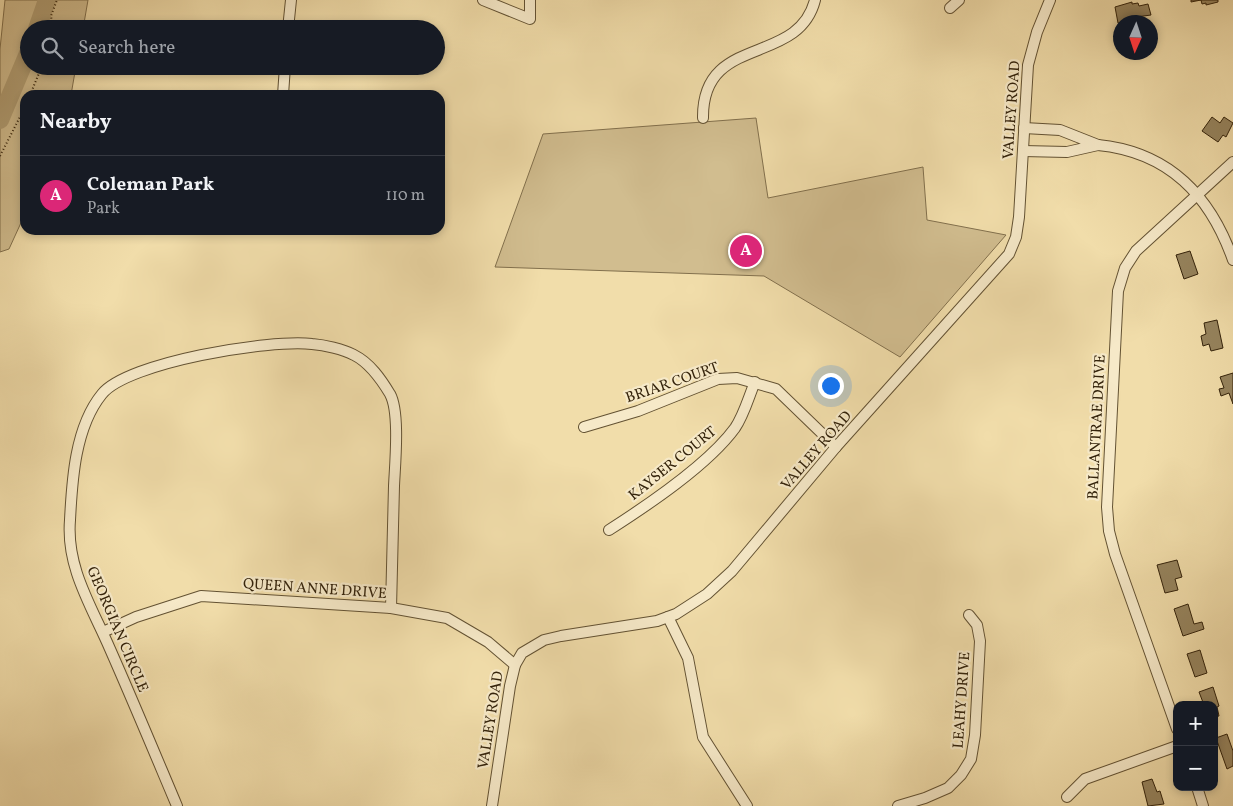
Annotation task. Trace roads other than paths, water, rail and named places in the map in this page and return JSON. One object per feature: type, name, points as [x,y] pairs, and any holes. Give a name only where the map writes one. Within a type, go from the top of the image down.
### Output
[{"type":"street","points":[[289,20],[291,0]]},
{"type":"street","points":[[483,0],[530,19],[530,0]]},
{"type":"street","points":[[703,118],[702,104],[718,72],[739,56],[779,42],[791,35],[808,16],[815,0]]},
{"type":"street","points":[[950,8],[958,0]]},
{"type":"street","name":"VALLEY ROAD","points":[[492,806],[515,665],[522,653],[544,640],[632,626],[668,617],[692,606],[732,571],[836,447],[1009,254],[1016,237],[1019,217],[1027,78],[1032,49],[1050,0]]},
{"type":"street","points":[[283,90],[284,75]]},
{"type":"street","points":[[1024,128],[1060,130],[1098,145],[1123,149],[1153,160],[1176,174],[1198,194],[1218,223],[1233,260]]},
{"type":"street","points":[[1023,150],[1067,152],[1098,145]]},
{"type":"street","name":"BALLANTRAE DRIVE","points":[[1173,719],[1114,554],[1108,530],[1107,507],[1117,303],[1121,279],[1136,251],[1233,162]]},
{"type":"street","name":"GEORGIAN CIRCLE","points":[[177,806],[103,632],[83,594],[72,554],[69,523],[75,472],[84,426],[102,393],[136,372],[184,358],[268,346],[311,344],[354,355],[377,373],[392,397],[396,437],[391,608]]},
{"type":"street","name":"BRIAR COURT","points":[[584,427],[606,419],[638,412],[718,379],[737,378],[776,389],[836,447]]},
{"type":"street","name":"KAYSER COURT","points":[[609,530],[652,501],[720,446],[736,426],[755,382]]},
{"type":"street","name":"QUEEN ANNE DRIVE","points":[[103,632],[136,617],[201,596],[391,608],[447,618],[488,642],[515,665]]},
{"type":"street","name":"LEAHY DRIVE","points":[[898,806],[926,798],[948,788],[961,775],[971,760],[975,735],[980,641],[977,625],[969,615]]},
{"type":"street","points":[[668,617],[688,658],[703,737],[747,806]]},
{"type":"street","points":[[1067,797],[1086,779],[1173,747]]},
{"type":"street","points":[[1198,791],[1203,806]]},
{"type":"waterway","points":[[40,20],[47,0]]},
{"type":"waterway","points":[[0,120],[20,72]]},
{"type":"place","name":"Coleman Park","points":[[746,251]]}]
